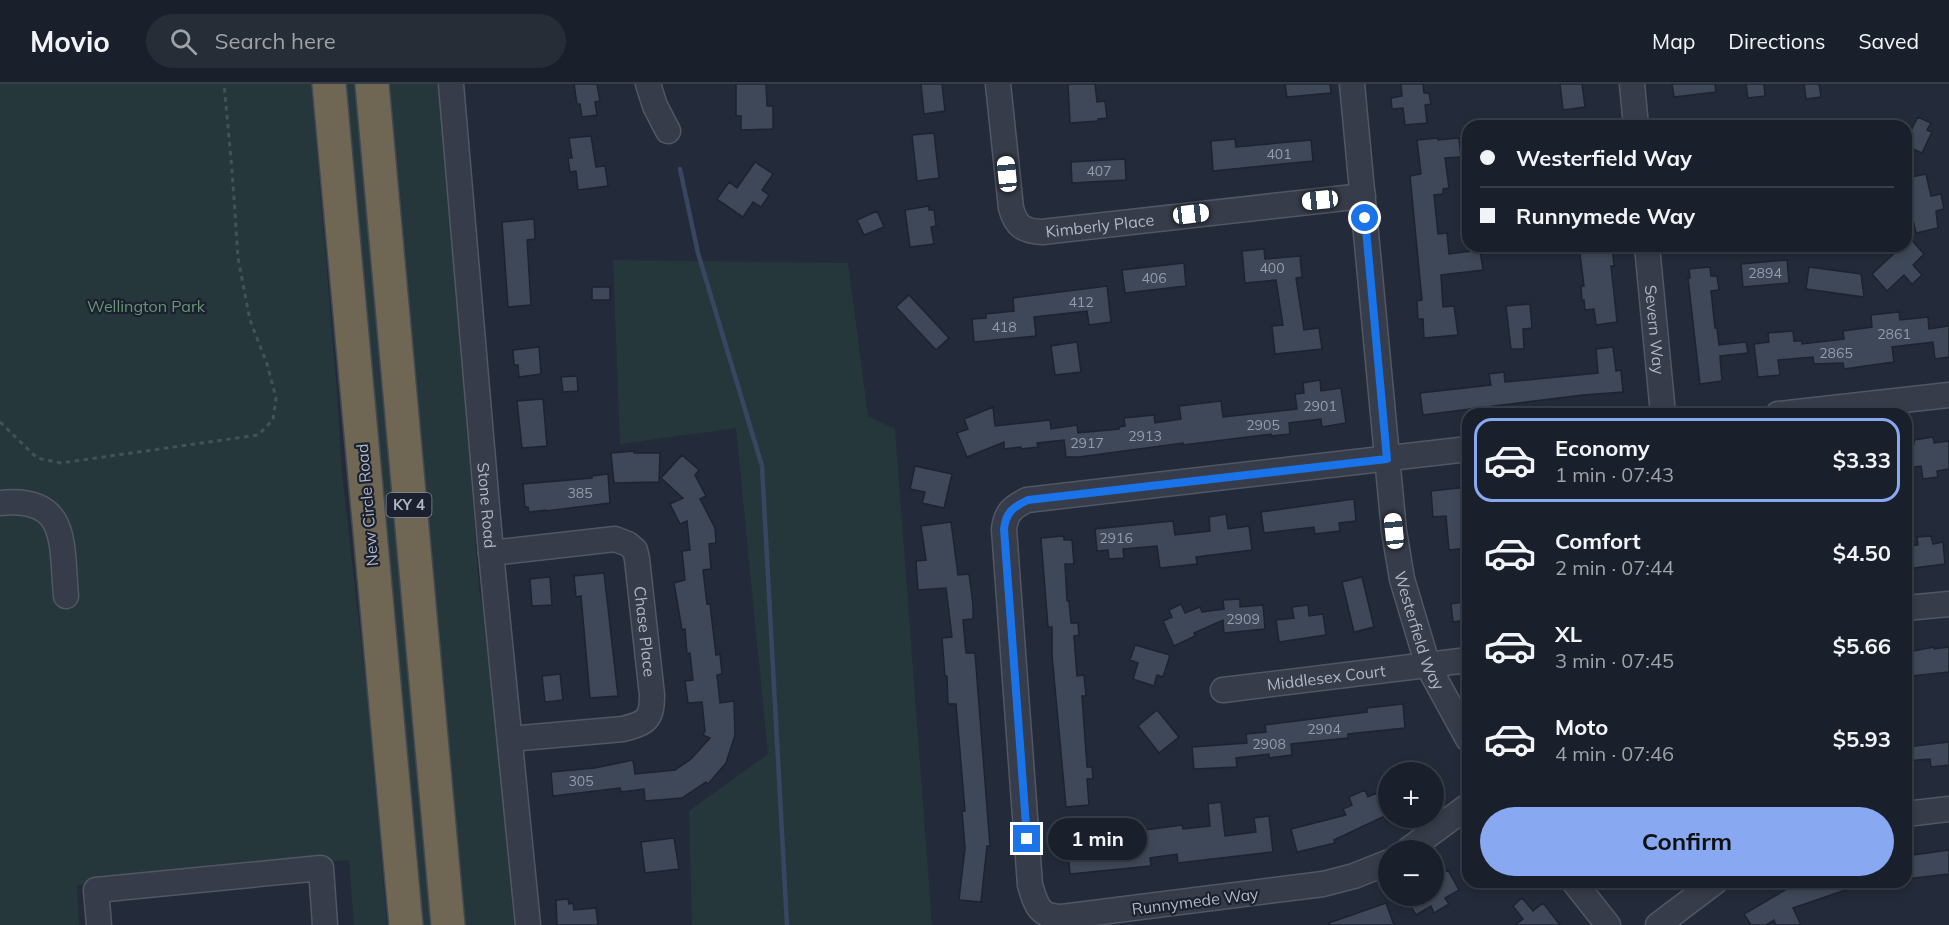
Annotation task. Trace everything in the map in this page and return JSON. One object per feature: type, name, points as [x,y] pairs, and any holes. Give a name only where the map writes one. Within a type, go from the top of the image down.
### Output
[{"type":"highway","name":"New Circle Road","points":[[329,84],[406,925]]},
{"type":"highway","name":"KY 4","points":[[372,84],[448,925]]},
{"type":"street","name":"Stone Road","points":[[451,84],[491,553],[528,925]]},
{"type":"street","points":[[648,84],[655,106],[668,131]]},
{"type":"street","name":"Kimberly Place","points":[[998,84],[1011,208],[1018,226],[1029,231],[1042,232],[1363,196]]},
{"type":"street","name":"Westerfield Way","points":[[1352,84],[1394,531],[1402,579],[1428,666],[1462,728]]},
{"type":"street","points":[[1632,84],[1635,120]]},
{"type":"street","name":"Severn Way","points":[[1648,252],[1662,408]]},
{"type":"street","points":[[1832,408],[1949,395]]},
{"type":"street","name":"Runnymede Way","points":[[1378,866],[1354,876],[1323,884],[1263,893],[1062,917],[1047,916],[1041,911],[1030,885],[1004,529],[1009,511],[1028,500],[1462,450]]},
{"type":"street","points":[[0,503],[39,506],[51,514],[60,531],[66,596]]},
{"type":"street","name":"Chase Place","points":[[491,553],[620,539],[628,544],[638,559],[652,695],[652,708],[644,722],[623,729],[510,739]]},
{"type":"street","points":[[1912,608],[1949,604]]},
{"type":"street","name":"Middlesex Court","points":[[1223,690],[1462,661]]},
{"type":"street","points":[[1912,813],[1949,809]]},
{"type":"street","points":[[1422,840],[1462,810]]},
{"type":"street","points":[[99,925],[96,890],[321,868],[325,925]]},
{"type":"street","points":[[1579,888],[1608,925]]},
{"type":"street","points":[[1658,925],[1707,888]]},
{"type":"path","points":[[0,422],[37,459],[60,464],[258,435],[273,420],[276,398],[267,364],[250,320],[238,258],[224,84]]},
{"type":"green space","name":"Wellington Park","points":[[0,84],[311,84],[342,473],[367,694],[387,925],[354,925],[349,860],[77,885],[79,925],[0,925]]},
{"type":"green space","points":[[339,84],[355,84],[432,925],[416,925]]},
{"type":"green space","points":[[388,84],[440,84],[460,318],[479,590],[490,642],[514,925],[463,925]]},
{"type":"green space","points":[[613,260],[848,263],[868,416],[895,429],[932,925],[692,925],[689,811],[768,754],[736,428],[620,444]]},
{"type":"building","points":[[574,84],[597,84],[600,101],[595,102],[597,115],[582,117]]},
{"type":"building","points":[[736,84],[766,84],[767,106],[773,106],[773,129],[741,130],[741,116],[736,116]]},
{"type":"building","points":[[921,84],[942,84],[945,111],[924,114]]},
{"type":"building","points":[[1068,84],[1095,84],[1097,102],[1105,101],[1107,118],[1070,123]]},
{"type":"building","points":[[1285,84],[1330,84],[1331,93],[1287,97]]},
{"type":"building","points":[[1401,84],[1423,84],[1424,93],[1429,93],[1431,104],[1425,105],[1427,123],[1405,125],[1403,108],[1392,109],[1391,98],[1402,96]]},
{"type":"building","points":[[1560,84],[1582,84],[1585,107],[1563,110]]},
{"type":"building","points":[[1672,84],[1715,84],[1716,92],[1674,97]]},
{"type":"building","points":[[1746,84],[1764,84],[1765,96],[1748,98]]},
{"type":"building","points":[[1804,84],[1819,84],[1821,97],[1806,99]]},
{"type":"building","points":[[1918,117],[1931,123],[1927,130],[1932,132],[1922,153],[1912,149],[1912,128]]},
{"type":"building","points":[[934,133],[939,178],[917,181],[912,135]]},
{"type":"building","points":[[591,136],[596,167],[605,166],[608,186],[578,190],[576,171],[570,172],[568,158],[572,158],[569,138]]},
{"type":"building","points":[[1459,138],[1461,157],[1445,158],[1449,188],[1443,189],[1443,194],[1434,195],[1438,234],[1447,233],[1449,254],[1480,252],[1483,270],[1441,275],[1443,307],[1454,306],[1458,335],[1424,338],[1423,319],[1418,319],[1417,301],[1422,300],[1410,176],[1421,174],[1417,140]]},
{"type":"building","points":[[1235,139],[1236,147],[1311,140],[1313,161],[1213,171],[1211,141]]},
{"type":"building","points":[[1125,159],[1126,180],[1072,183],[1071,162]]},
{"type":"building","points":[[755,162],[773,174],[762,190],[769,195],[761,207],[753,202],[743,217],[717,199],[729,182],[737,188]]},
{"type":"building","points":[[1926,174],[1931,196],[1941,194],[1944,209],[1936,211],[1938,228],[1916,233],[1912,215],[1912,177]]},
{"type":"building","points":[[929,206],[929,210],[934,210],[936,226],[931,227],[934,244],[910,247],[905,210]]},
{"type":"building","points":[[877,211],[884,227],[864,235],[857,220]]},
{"type":"building","points":[[534,219],[535,239],[527,240],[531,305],[508,307],[502,222]]},
{"type":"building","points":[[1912,240],[1924,254],[1913,265],[1922,275],[1912,284],[1904,275],[1887,291],[1872,274],[1896,252],[1912,252]]},
{"type":"building","points":[[1264,249],[1265,259],[1300,256],[1302,277],[1296,278],[1304,330],[1319,328],[1322,349],[1275,354],[1272,326],[1283,325],[1276,280],[1245,283],[1242,251]]},
{"type":"building","points":[[1580,252],[1613,252],[1614,266],[1611,266],[1617,322],[1596,325],[1594,309],[1585,310],[1584,300],[1582,301],[1581,286],[1584,286]]},
{"type":"building","points":[[1787,260],[1789,283],[1743,287],[1741,264]]},
{"type":"building","points":[[1184,263],[1186,286],[1125,293],[1122,270]]},
{"type":"building","points":[[1710,267],[1711,276],[1717,276],[1719,290],[1711,291],[1719,345],[1746,342],[1748,353],[1720,356],[1722,381],[1700,384],[1688,278],[1690,278],[1689,269]]},
{"type":"building","points":[[1809,267],[1861,274],[1864,297],[1806,289]]},
{"type":"building","points":[[1107,286],[1111,322],[1089,325],[1087,311],[1034,317],[1036,336],[974,342],[972,319],[986,318],[986,314],[1014,311],[1013,298]]},
{"type":"building","points":[[592,287],[610,287],[610,300],[592,300]]},
{"type":"building","points":[[909,295],[949,338],[936,350],[896,307]]},
{"type":"building","points":[[1530,304],[1532,328],[1523,329],[1524,349],[1511,349],[1506,306]]},
{"type":"building","points":[[1899,312],[1900,320],[1928,317],[1929,329],[1949,326],[1949,357],[1935,359],[1933,342],[1892,347],[1894,362],[1844,369],[1843,363],[1814,364],[1813,357],[1778,360],[1780,375],[1758,377],[1754,344],[1769,342],[1768,333],[1793,331],[1794,341],[1802,341],[1802,344],[1844,339],[1843,331],[1872,327],[1871,315]]},
{"type":"building","points":[[1077,342],[1081,372],[1055,375],[1051,346]]},
{"type":"building","points":[[539,347],[541,374],[519,377],[518,365],[514,365],[513,350]]},
{"type":"building","points":[[1613,347],[1616,371],[1621,370],[1623,392],[1462,408],[1462,410],[1423,415],[1420,393],[1491,385],[1489,374],[1504,372],[1505,382],[1598,373],[1596,349]]},
{"type":"building","points":[[577,376],[578,391],[563,392],[561,377]]},
{"type":"building","points":[[1320,380],[1321,391],[1341,388],[1346,423],[1322,427],[1321,419],[1289,423],[1290,434],[1271,436],[1271,434],[1183,445],[1183,443],[1079,457],[1066,457],[1064,440],[1037,443],[1038,447],[1021,449],[1021,447],[1004,449],[1004,442],[967,457],[957,433],[968,429],[964,419],[993,407],[995,426],[1050,420],[1051,429],[1077,425],[1078,433],[1119,429],[1125,426],[1124,418],[1154,415],[1155,423],[1181,419],[1179,406],[1221,401],[1223,417],[1297,409],[1295,394],[1304,393],[1303,383]]},
{"type":"building","points":[[543,399],[547,446],[522,448],[517,401]]},
{"type":"building","points":[[1933,437],[1934,443],[1949,441],[1949,469],[1937,471],[1938,477],[1923,479],[1921,466],[1912,467],[1914,440]]},
{"type":"building","points":[[634,451],[634,453],[660,453],[659,482],[614,483],[611,453]]},
{"type":"building","points":[[682,455],[699,470],[695,475],[706,496],[700,499],[715,528],[716,543],[709,544],[711,569],[703,570],[716,655],[720,654],[722,674],[717,675],[720,703],[734,701],[735,735],[726,763],[708,784],[706,782],[682,798],[645,801],[644,789],[621,792],[620,788],[553,796],[551,772],[595,768],[633,760],[635,774],[675,770],[691,759],[710,738],[703,735],[705,731],[702,702],[688,703],[685,681],[693,680],[690,653],[687,654],[685,629],[682,630],[674,583],[685,580],[682,551],[690,550],[687,521],[680,524],[670,504],[683,498],[661,478]]},
{"type":"building","points":[[915,466],[952,474],[944,508],[922,503],[925,492],[910,489]]},
{"type":"building","points":[[608,474],[610,503],[529,512],[528,507],[525,507],[523,484],[592,478],[592,476]]},
{"type":"building","points":[[1462,488],[1462,549],[1449,550],[1446,516],[1433,517],[1431,491]]},
{"type":"building","points":[[1354,499],[1356,521],[1339,523],[1340,531],[1315,534],[1314,527],[1264,533],[1261,512]]},
{"type":"building","points":[[1226,514],[1228,529],[1249,526],[1252,550],[1196,557],[1197,564],[1160,568],[1157,546],[1123,549],[1124,558],[1109,559],[1108,550],[1097,551],[1095,529],[1173,521],[1175,535],[1210,531],[1209,517]]},
{"type":"building","points":[[951,522],[958,575],[969,574],[973,604],[973,619],[963,620],[966,653],[975,653],[990,846],[987,846],[981,902],[959,900],[965,848],[962,811],[965,811],[956,704],[948,704],[947,676],[945,676],[942,638],[952,637],[946,588],[918,590],[916,561],[926,560],[921,526]]},
{"type":"building","points":[[1064,536],[1064,540],[1072,540],[1074,564],[1065,564],[1067,601],[1069,601],[1071,623],[1078,623],[1079,635],[1074,636],[1077,676],[1084,675],[1086,696],[1082,696],[1087,767],[1092,767],[1093,779],[1087,779],[1089,805],[1066,807],[1052,655],[1052,627],[1048,627],[1041,538]]},
{"type":"building","points":[[1931,536],[1933,544],[1943,542],[1945,564],[1912,568],[1912,546],[1918,545],[1917,537]]},
{"type":"building","points":[[604,573],[618,696],[590,698],[581,596],[576,597],[574,576]]},
{"type":"building","points":[[550,577],[552,605],[532,606],[530,579]]},
{"type":"building","points":[[1362,577],[1374,627],[1354,632],[1342,582]]},
{"type":"building","points":[[1240,599],[1240,607],[1263,605],[1265,629],[1224,633],[1223,620],[1194,633],[1195,636],[1174,646],[1163,621],[1172,617],[1169,610],[1181,604],[1185,613],[1200,607],[1202,612],[1224,609],[1223,600]]},
{"type":"building","points":[[1462,602],[1462,621],[1453,622],[1451,604]]},
{"type":"building","points":[[1308,605],[1309,616],[1323,614],[1326,635],[1279,642],[1276,620],[1294,618],[1292,607]]},
{"type":"building","points":[[1135,645],[1170,655],[1163,677],[1157,675],[1154,686],[1133,679],[1138,663],[1130,660]]},
{"type":"building","points":[[1949,647],[1949,672],[1912,676],[1912,651]]},
{"type":"building","points":[[560,674],[563,700],[545,702],[542,676]]},
{"type":"building","points":[[1403,704],[1405,728],[1348,734],[1348,738],[1291,744],[1292,755],[1269,758],[1269,754],[1236,758],[1237,767],[1194,769],[1192,747],[1247,743],[1246,734],[1266,732],[1265,725],[1367,712],[1367,708]]},
{"type":"building","points":[[1157,710],[1179,737],[1159,753],[1138,726]]},
{"type":"building","points":[[1949,742],[1949,765],[1931,767],[1930,759],[1912,760],[1912,746]]},
{"type":"building","points":[[1365,790],[1368,797],[1376,793],[1378,819],[1334,840],[1335,843],[1297,852],[1291,829],[1346,815],[1343,809],[1352,805],[1349,797]]},
{"type":"building","points":[[1221,802],[1225,836],[1256,832],[1254,818],[1269,816],[1273,852],[1178,863],[1177,854],[1150,858],[1151,866],[1070,874],[1068,852],[1082,850],[1081,842],[1096,840],[1097,850],[1128,846],[1127,838],[1146,835],[1145,830],[1182,825],[1183,829],[1210,826],[1208,804]]},
{"type":"building","points":[[674,838],[679,869],[645,873],[641,842]]},
{"type":"building","points":[[1949,850],[1949,874],[1912,878],[1912,855]]},
{"type":"building","points":[[1448,870],[1459,890],[1445,898],[1449,904],[1434,913],[1431,906],[1444,906],[1444,872]]},
{"type":"building","points":[[1789,888],[1851,888],[1793,908],[1801,925],[1776,925],[1774,920],[1766,925],[1751,925],[1744,914]]},
{"type":"building","points":[[1522,898],[1533,911],[1543,903],[1560,925],[1515,925],[1523,919],[1513,906]]},
{"type":"building","points":[[568,899],[569,904],[573,903],[574,910],[596,908],[598,925],[557,925],[556,900]]},
{"type":"building","points":[[1378,906],[1387,906],[1394,925],[1330,925],[1329,923]]},
{"type":"building","points":[[1411,906],[1431,906],[1416,915]]},
{"type":"waterway","points":[[680,169],[698,253],[762,466],[787,925]]},
{"type":"route","points":[[1027,839],[1004,529],[1009,511],[1028,500],[1387,459],[1365,218]]}]
